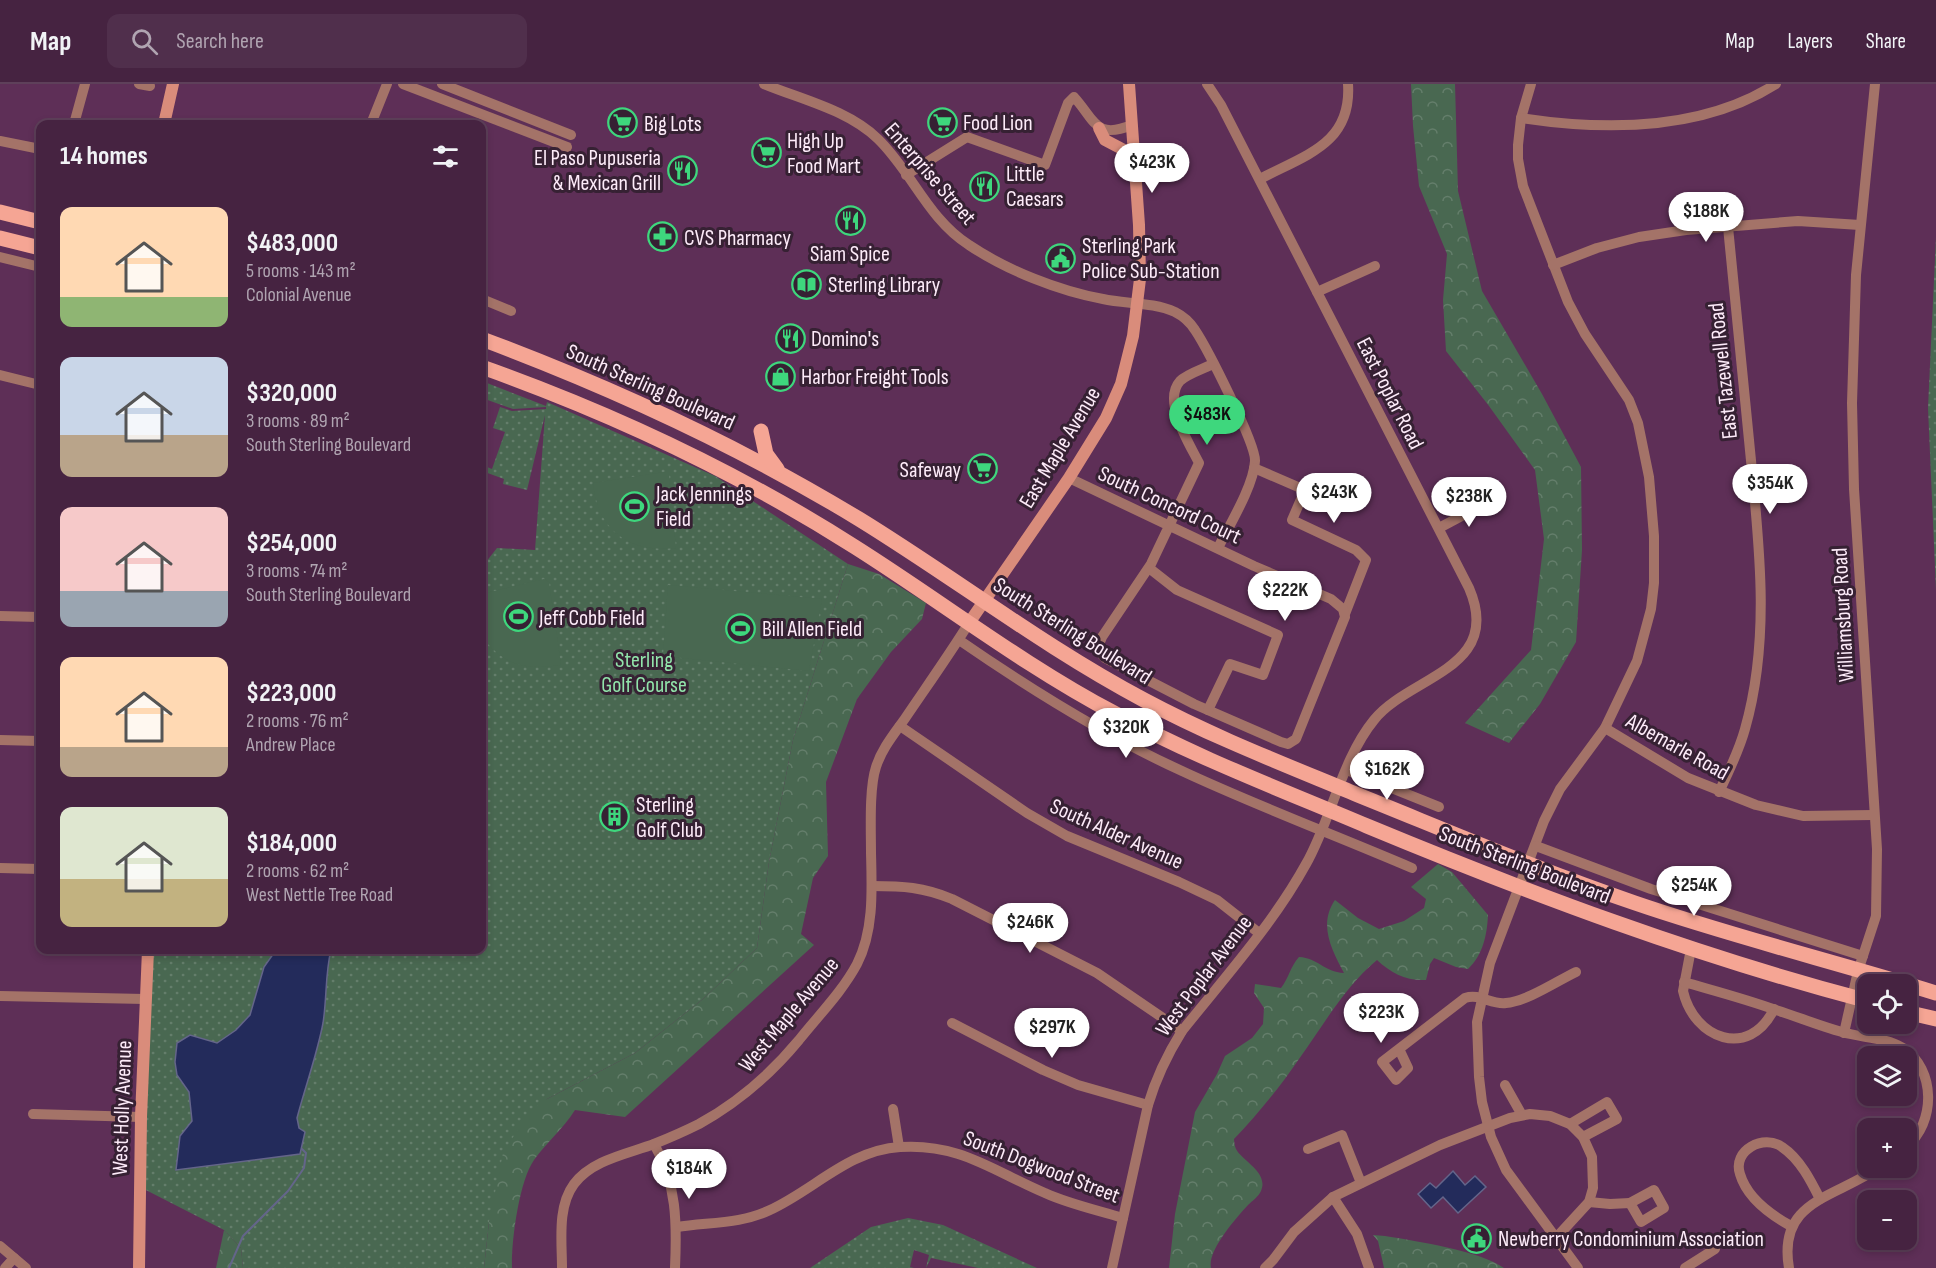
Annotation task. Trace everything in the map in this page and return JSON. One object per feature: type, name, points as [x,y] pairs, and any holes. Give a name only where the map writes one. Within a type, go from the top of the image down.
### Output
[{"type":"main road","points":[[165,120],[173,84]]},
{"type":"main road","name":"East Maple Avenue","points":[[984,602],[1069,478],[1106,418],[1122,384],[1133,336],[1140,279],[1139,225],[1129,84]]},
{"type":"main road","points":[[1099,128],[1105,140],[1124,150],[1134,162]]},
{"type":"main road","points":[[0,212],[36,221]]},
{"type":"main road","points":[[0,238],[36,247]]},
{"type":"main road","name":"South Sterling Boulevard","points":[[486,341],[611,390],[683,423],[781,474],[873,528],[1071,659],[1146,702],[1220,737],[1528,864],[1647,907],[1753,941],[1861,964],[1936,993]]},
{"type":"main road","name":"South Sterling Boulevard","points":[[486,368],[539,388],[653,437],[738,479],[853,546],[1054,679],[1111,712],[1193,753],[1328,810],[1612,922],[1691,949],[1857,998]]},
{"type":"main road","points":[[761,431],[766,454],[781,474]]},
{"type":"main road","name":"West Maple Avenue","points":[[969,623],[984,602]]},
{"type":"main road","name":"West Holly Avenue","points":[[139,1268],[141,1117],[148,954]]},
{"type":"main road","points":[[1917,1014],[1936,1019]]},
{"type":"street","points":[[75,120],[85,84]]},
{"type":"street","points":[[372,120],[387,84]]},
{"type":"street","points":[[403,84],[567,147]]},
{"type":"street","points":[[441,84],[571,135]]},
{"type":"street","name":"Enterprise Street","points":[[764,84],[837,112],[860,124],[892,154],[934,215],[950,231],[987,257],[1038,279],[1090,296],[1166,309],[1184,318],[1195,330],[1248,435],[1255,452],[1254,468]]},
{"type":"street","name":"East Poplar Road","points":[[1207,84],[1221,105],[1260,179],[1439,528],[1472,594],[1476,615],[1473,636],[1464,654],[1448,669],[1397,699],[1379,714],[1367,729],[1339,787]]},
{"type":"street","points":[[1260,179],[1323,144],[1336,133],[1346,115],[1349,102],[1348,84]]},
{"type":"street","points":[[1531,84],[1521,118],[1518,145],[1520,173],[1527,199],[1576,318],[1617,380],[1633,410],[1642,437],[1649,477],[1655,561],[1651,609],[1637,661],[1605,728],[1560,789],[1544,820],[1491,963],[1477,1022],[1476,1043],[1482,1102],[1487,1126],[1506,1170],[1578,1268]]},
{"type":"street","points":[[1521,118],[1566,124],[1676,121],[1723,110],[1776,84]]},
{"type":"street","name":"Williamsburg Road","points":[[1861,974],[1861,964],[1876,916],[1876,849],[1854,501],[1852,424],[1854,309],[1860,225],[1875,84]]},
{"type":"street","points":[[906,174],[967,137],[1045,165],[1068,104],[1074,97],[1088,116],[1104,131],[1132,125]]},
{"type":"street","points":[[0,141],[36,149]]},
{"type":"street","points":[[1553,265],[1597,248],[1639,237],[1798,221],[1860,225]]},
{"type":"street","name":"East Tazewell Road","points":[[1719,792],[1735,758],[1751,705],[1759,655],[1761,609],[1756,508],[1728,227]]},
{"type":"street","points":[[0,256],[36,266]]},
{"type":"street","points":[[1317,292],[1375,266]]},
{"type":"street","points":[[486,301],[511,310]]},
{"type":"street","points":[[1213,364],[1181,380],[1175,390],[1173,406],[1199,463],[1149,568],[1102,637],[1097,649],[1105,658],[1208,710],[1288,744],[1296,740],[1302,726],[1366,560],[1356,550],[1292,520],[1305,490],[1254,468],[1244,495],[1218,548]]},
{"type":"street","points":[[0,375],[36,384]]},
{"type":"street","name":"South Concord Court","points":[[1069,478],[1331,599],[1343,609],[1345,615]]},
{"type":"street","points":[[1439,528],[1486,503]]},
{"type":"street","points":[[1149,568],[1177,590],[1278,635],[1263,675],[1230,664],[1208,710]]},
{"type":"street","points":[[0,616],[36,617]]},
{"type":"street","name":"West Maple Avenue","points":[[562,1268],[562,1221],[565,1201],[574,1184],[586,1172],[607,1160],[654,1144],[699,1124],[738,1101],[760,1083],[787,1054],[849,978],[863,947],[870,918],[871,823],[875,770],[885,746],[969,623]]},
{"type":"street","name":"South Sterling Boulevard","points":[[958,640],[1033,690],[1121,741],[1181,771],[1412,868]]},
{"type":"street","name":"South Alder Avenue","points":[[900,726],[1027,813],[1067,836],[1217,900],[1259,933]]},
{"type":"street","name":"Albemarle Road","points":[[1605,728],[1688,778],[1756,805],[1793,815],[1817,817],[1873,815]]},
{"type":"street","points":[[0,740],[36,741]]},
{"type":"street","name":"South Sterling Boulevard","points":[[1347,770],[1439,807]]},
{"type":"street","name":"West Poplar Avenue","points":[[1112,1268],[1148,1105],[1163,1064],[1182,1031],[1259,933],[1305,866],[1339,787]]},
{"type":"street","points":[[1536,846],[1861,964]]},
{"type":"street","points":[[0,868],[36,869]]},
{"type":"street","points":[[872,886],[907,886],[929,890],[952,899],[1097,973],[1182,1031]]},
{"type":"street","points":[[1691,949],[1684,982],[1684,998],[1693,1014],[1705,1028],[1722,1038],[1738,1039],[1750,1035],[1766,1023],[1774,1009]]},
{"type":"street","points":[[1399,1049],[1465,998],[1474,996],[1509,1003],[1576,972]]},
{"type":"street","points":[[1684,982],[1844,1033],[1893,1043],[1911,1053],[1922,1067],[1929,1092],[1927,1118],[1917,1137]]},
{"type":"street","points":[[0,996],[146,999]]},
{"type":"street","name":"Williamsburg Road","points":[[1844,1033],[1857,1005]]},
{"type":"street","points":[[952,1023],[1043,1071],[1078,1085],[1148,1105]]},
{"type":"street","points":[[1505,1084],[1522,1115]]},
{"type":"street","points":[[1570,1124],[1607,1102],[1617,1119],[1583,1137]]},
{"type":"street","points":[[893,1109],[899,1147]]},
{"type":"street","points":[[33,1114],[141,1117]]},
{"type":"street","points":[[1271,1265],[1294,1232],[1334,1197],[1360,1182],[1440,1145],[1522,1115],[1545,1115],[1570,1124],[1583,1137],[1592,1157],[1593,1188],[1589,1202],[1555,1239]]},
{"type":"street","points":[[1308,1149],[1342,1135],[1360,1182]]},
{"type":"street","points":[[1791,1227],[1762,1206],[1742,1180],[1740,1163],[1750,1147],[1759,1142],[1768,1141],[1782,1146],[1800,1164],[1821,1199]]},
{"type":"street","points":[[654,1144],[669,1175],[675,1201],[677,1227],[675,1268]]},
{"type":"street","name":"South Dogwood Street","points":[[677,1227],[738,1220],[768,1211],[794,1198],[823,1177],[852,1161],[878,1151],[899,1147],[932,1148],[968,1156],[1046,1194],[1123,1218]]},
{"type":"street","points":[[1789,1268],[1787,1248],[1791,1227],[1803,1213],[1821,1199],[1859,1178]]},
{"type":"street","points":[[1334,1197],[1357,1234],[1369,1268]]},
{"type":"street","points":[[1589,1202],[1630,1203]]},
{"type":"street","points":[[0,1246],[26,1268]]},
{"type":"street","points":[[1685,1268],[1714,1249]]},
{"type":"street","points":[[5,1268],[14,1258]]},
{"type":"green space","points":[[1411,84],[1455,84],[1458,191],[1482,291],[1581,467],[1582,550],[1576,642],[1540,704],[1509,743],[1465,723],[1531,650],[1544,539],[1535,470],[1446,351],[1443,300],[1447,254],[1419,186]]},
{"type":"green space","points":[[1936,237],[1936,590],[1928,408]]},
{"type":"green space","name":"Sterling Golf Course","points":[[486,383],[546,406],[547,402],[715,476],[848,564],[793,740],[769,862],[757,948],[703,999],[635,1053],[547,1099],[489,1222],[484,1268],[243,1268],[241,1248],[224,1230],[140,1187],[148,954],[486,954],[486,562],[497,548],[535,550],[545,415],[527,490],[503,484],[504,479],[486,472],[486,467],[492,469],[505,432],[493,428],[500,407],[512,411],[546,409],[546,407],[513,409],[486,399]]},
{"type":"green space","name":"Jack Jennings Field","points":[[665,472],[669,475],[676,548],[659,549],[630,542],[609,526],[601,514],[593,483]]},
{"type":"green space","points":[[848,564],[879,574],[926,603],[922,619],[891,652],[857,699],[826,782],[828,856],[813,878],[801,934],[814,945],[625,1117],[575,1110],[534,1160],[524,1182],[517,1212],[512,1268],[484,1268],[489,1222],[503,1153],[529,1112],[547,1099],[635,1053],[703,999],[757,948],[769,862],[793,740]]},
{"type":"green space","name":"Jeff Cobb Field","points":[[544,579],[549,582],[561,665],[527,666],[499,655],[486,641],[486,593]]},
{"type":"green space","name":"Bill Allen Field","points":[[668,585],[822,599],[809,671],[663,656]]},
{"type":"green space","points":[[1438,864],[1452,872],[1488,915],[1481,951],[1468,969],[1434,958],[1426,980],[1399,975],[1377,960],[1365,970],[1335,1007],[1260,1111],[1234,1139],[1236,1149],[1254,1167],[1261,1178],[1261,1191],[1218,1244],[1213,1253],[1211,1268],[1169,1268],[1175,1214],[1195,1112],[1225,1056],[1252,1038],[1263,1024],[1264,1008],[1254,993],[1255,984],[1281,988],[1299,957],[1344,973],[1331,946],[1327,928],[1330,909],[1335,900],[1358,918],[1379,929],[1404,921],[1424,908],[1426,899],[1411,887]]},
{"type":"green space","points":[[908,1218],[943,1225],[1037,1268],[978,1268],[931,1258],[926,1268],[929,1255],[914,1250],[910,1267],[914,1268],[810,1268],[871,1227]]},
{"type":"green space","points":[[224,1230],[241,1248],[243,1268],[216,1268]]},
{"type":"green space","points":[[1373,1235],[1464,1252],[1494,1262],[1504,1268],[1384,1268],[1378,1241]]},
{"type":"water","points":[[273,954],[330,954],[323,1023],[297,1118],[299,1128],[305,1132],[300,1154],[176,1170],[180,1136],[192,1121],[189,1092],[177,1075],[175,1062],[177,1043],[190,1035],[217,1043],[236,1030],[250,1015],[264,967]]},
{"type":"water","points":[[1453,1171],[1465,1185],[1475,1176],[1486,1187],[1458,1213],[1443,1197],[1431,1208],[1418,1194],[1430,1183],[1436,1188]]},
{"type":"waterway","points":[[229,1268],[243,1236],[288,1191],[304,1168],[306,1153],[302,1149]]},
{"type":"place","name":"Food Lion","points":[[942,122]]},
{"type":"place","name":"Big Lots","points":[[623,123]]},
{"type":"place","name":"High Up Food Mart","points":[[766,153]]},
{"type":"place","name":"El Paso Pupuseria & Mexican Grill","points":[[682,170]]},
{"type":"place","name":"Little Caesars","points":[[985,186]]},
{"type":"place","name":"Siam Spice","points":[[850,221]]},
{"type":"place","name":"CVS Pharmacy","points":[[663,237]]},
{"type":"place","name":"Sterling Park Police Sub-Station","points":[[1061,258]]},
{"type":"place","name":"Sterling Library","points":[[807,284]]},
{"type":"place","name":"Domino's","points":[[790,338]]},
{"type":"place","name":"Harbor Freight Tools","points":[[780,376]]},
{"type":"place","name":"Safeway","points":[[982,469]]},
{"type":"place","name":"Jack Jennings Field","points":[[635,506]]},
{"type":"place","name":"Jeff Cobb Field","points":[[518,617]]},
{"type":"place","name":"Bill Allen Field","points":[[741,628]]},
{"type":"place","name":"Sterling Golf Club","points":[[615,817]]},
{"type":"place","name":"Newberry Condominium Association","points":[[1477,1238]]}]
